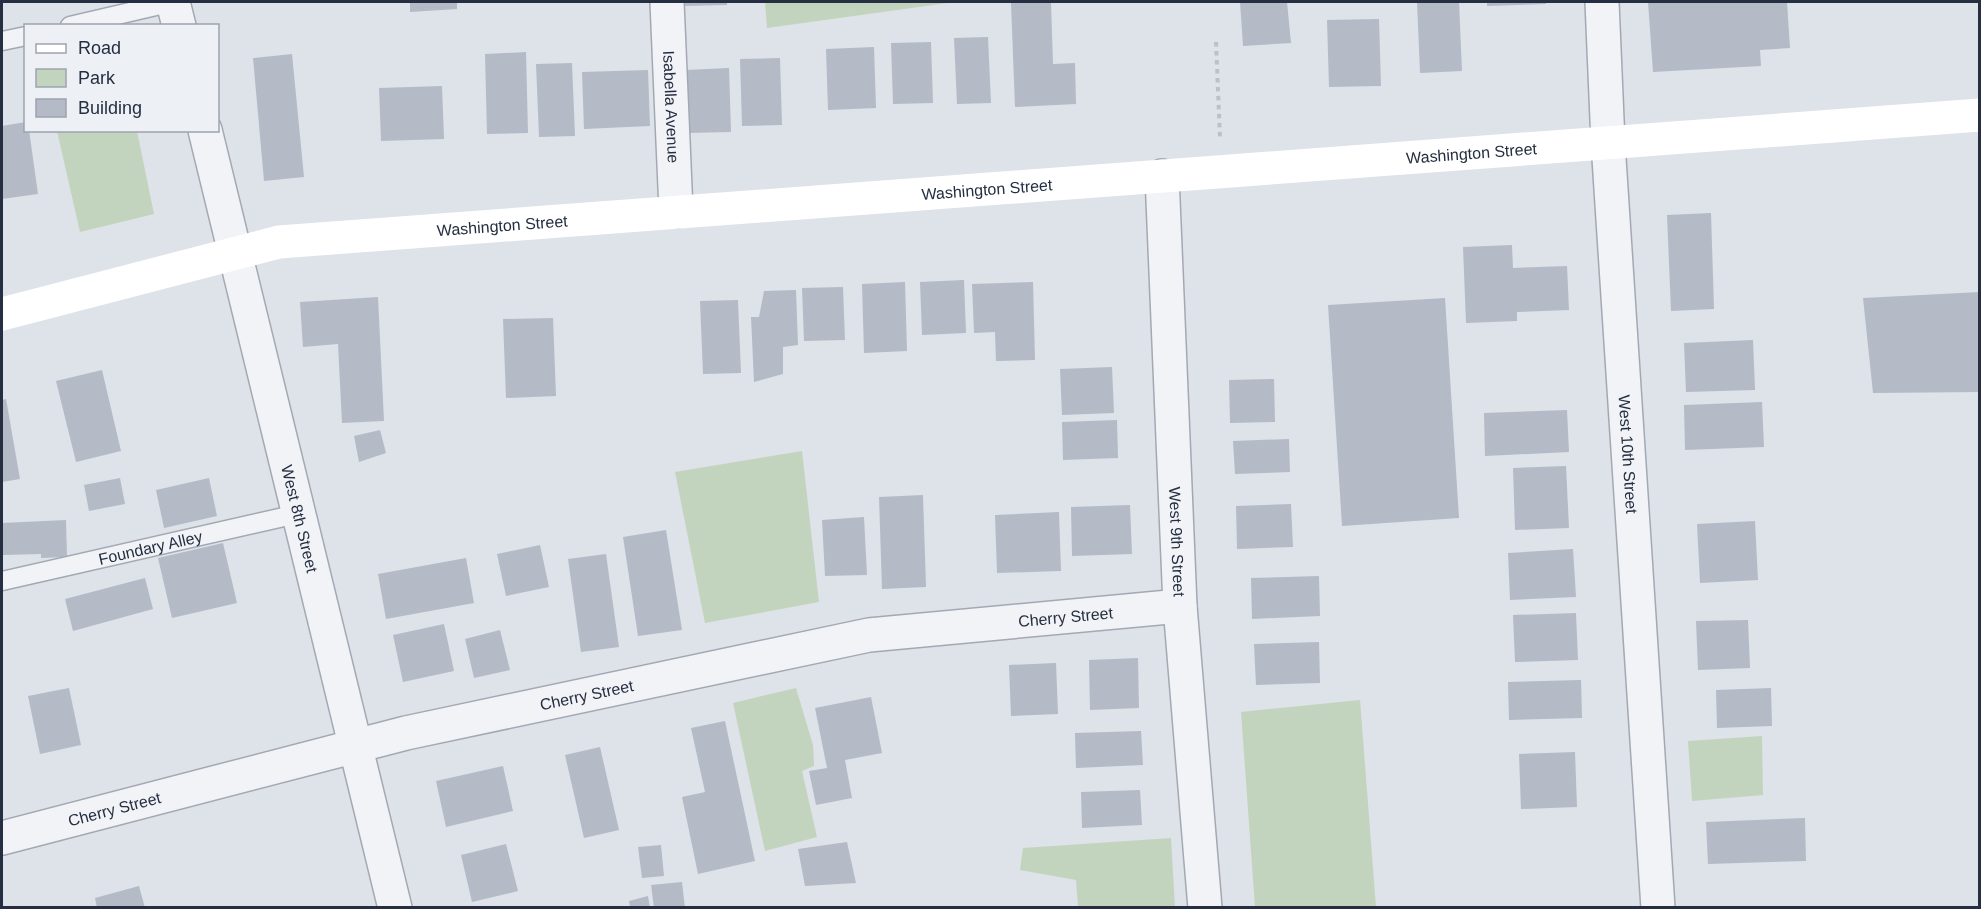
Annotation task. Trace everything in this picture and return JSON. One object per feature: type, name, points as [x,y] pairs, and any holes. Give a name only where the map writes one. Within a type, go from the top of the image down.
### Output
[{"type":"main road","name":"Washington Street","points":[[2,314],[279,242],[1980,115]]},
{"type":"street","points":[[173,2],[178,24]]},
{"type":"street","name":"Isabella Avenue","points":[[667,2],[676,211]]},
{"type":"street","name":"West 10th Street","points":[[1602,2],[1608,143],[1658,908]]},
{"type":"street","name":"West 8th Street","points":[[206,132],[395,908]]},
{"type":"street","name":"West 9th Street","points":[[1162,176],[1180,606],[1205,908]]},
{"type":"street","name":"Cherry Street","points":[[2,838],[406,733],[869,635],[1180,606]]},
{"type":"lane","points":[[79,24],[173,2]]},
{"type":"lane","points":[[2,41],[24,36]]},
{"type":"lane","name":"Foundary Alley","points":[[2,581],[297,514]]},
{"type":"path","points":[[1216,42],[1222,172]]},
{"type":"green space","points":[[765,2],[955,2],[767,28]]},
{"type":"green space","points":[[57,132],[137,132],[154,214],[80,232]]},
{"type":"green space","points":[[802,451],[819,602],[705,623],[675,472]]},
{"type":"green space","points":[[796,688],[813,745],[814,766],[802,771],[817,837],[765,851],[733,703]]},
{"type":"green space","points":[[1360,700],[1376,907],[1255,907],[1241,712]]},
{"type":"green space","points":[[1762,736],[1763,795],[1692,801],[1688,741]]},
{"type":"green space","points":[[1171,838],[1175,907],[1078,907],[1076,880],[1020,870],[1023,848]]},
{"type":"building","points":[[410,2],[457,2],[457,9],[410,12]]},
{"type":"building","points":[[684,2],[727,2],[727,5],[684,6]]},
{"type":"building","points":[[1051,2],[1053,64],[1075,63],[1076,104],[1015,107],[1011,3]]},
{"type":"building","points":[[1240,2],[1287,2],[1291,43],[1243,46]]},
{"type":"building","points":[[1417,2],[1459,2],[1462,71],[1420,73]]},
{"type":"building","points":[[1487,2],[1546,2],[1546,4],[1487,6]]},
{"type":"building","points":[[1648,2],[1787,2],[1790,48],[1760,50],[1761,66],[1653,72]]},
{"type":"building","points":[[1379,19],[1381,86],[1329,87],[1327,20]]},
{"type":"building","points":[[988,37],[991,103],[957,104],[954,38]]},
{"type":"building","points":[[931,42],[933,103],[893,104],[891,43]]},
{"type":"building","points":[[874,47],[876,108],[828,110],[826,49]]},
{"type":"building","points":[[526,52],[528,133],[487,134],[485,54]]},
{"type":"building","points":[[292,54],[304,177],[264,181],[253,58]]},
{"type":"building","points":[[780,58],[782,125],[742,126],[740,59]]},
{"type":"building","points":[[572,63],[575,136],[539,137],[536,64]]},
{"type":"building","points":[[729,68],[731,132],[687,133],[685,70]]},
{"type":"building","points":[[648,70],[650,126],[584,129],[582,72]]},
{"type":"building","points":[[442,86],[444,139],[381,141],[379,88]]},
{"type":"building","points":[[24,122],[24,132],[29,132],[38,194],[2,199],[2,126]]},
{"type":"building","points":[[1711,213],[1714,309],[1671,311],[1667,215]]},
{"type":"building","points":[[1512,245],[1513,268],[1567,266],[1569,310],[1517,312],[1517,321],[1466,323],[1463,247]]},
{"type":"building","points":[[964,280],[966,333],[922,335],[920,282]]},
{"type":"building","points":[[905,282],[907,351],[864,353],[862,284]]},
{"type":"building","points":[[1033,282],[1035,360],[996,361],[995,332],[974,333],[972,284]]},
{"type":"building","points":[[843,287],[845,340],[804,341],[802,288]]},
{"type":"building","points":[[796,290],[798,345],[783,347],[783,374],[754,382],[751,317],[759,317],[764,291]]},
{"type":"building","points":[[1980,292],[1980,392],[1873,393],[1863,298]]},
{"type":"building","points":[[378,297],[384,421],[342,423],[338,344],[303,347],[300,302]]},
{"type":"building","points":[[1445,298],[1459,518],[1342,526],[1328,305]]},
{"type":"building","points":[[738,300],[741,373],[703,374],[700,301]]},
{"type":"building","points":[[553,318],[556,396],[506,398],[503,319]]},
{"type":"building","points":[[1753,340],[1755,390],[1686,392],[1684,343]]},
{"type":"building","points":[[1112,367],[1114,413],[1062,415],[1060,369]]},
{"type":"building","points":[[102,370],[121,451],[76,462],[56,381]]},
{"type":"building","points":[[1274,379],[1275,422],[1230,423],[1229,380]]},
{"type":"building","points":[[6,399],[20,479],[2,482],[2,400]]},
{"type":"building","points":[[1762,402],[1764,447],[1685,450],[1684,405]]},
{"type":"building","points":[[1567,410],[1569,452],[1485,456],[1484,413]]},
{"type":"building","points":[[1117,420],[1118,458],[1063,460],[1062,422]]},
{"type":"building","points":[[380,430],[386,453],[359,462],[354,436]]},
{"type":"building","points":[[1289,439],[1290,472],[1235,474],[1233,441]]},
{"type":"building","points":[[1566,466],[1569,528],[1515,530],[1513,468]]},
{"type":"building","points":[[120,478],[125,504],[89,511],[84,485]]},
{"type":"building","points":[[209,478],[217,516],[164,528],[156,490]]},
{"type":"building","points":[[923,495],[926,587],[882,589],[879,497]]},
{"type":"building","points":[[1291,504],[1293,547],[1237,549],[1236,506]]},
{"type":"building","points":[[1130,505],[1132,554],[1072,556],[1071,507]]},
{"type":"building","points":[[1059,512],[1061,571],[997,573],[995,515]]},
{"type":"building","points":[[864,517],[867,575],[825,576],[822,520]]},
{"type":"building","points":[[66,520],[67,557],[41,558],[41,554],[3,555],[2,523]]},
{"type":"building","points":[[1755,521],[1758,580],[1700,583],[1697,524]]},
{"type":"building","points":[[666,530],[682,630],[638,636],[623,537]]},
{"type":"building","points":[[223,543],[237,603],[172,618],[158,558]]},
{"type":"building","points":[[540,545],[549,587],[506,596],[497,554]]},
{"type":"building","points":[[1573,549],[1576,597],[1510,600],[1508,553]]},
{"type":"building","points":[[606,554],[619,647],[581,652],[568,559]]},
{"type":"building","points":[[466,558],[474,603],[386,619],[378,574]]},
{"type":"building","points":[[1319,576],[1320,616],[1252,619],[1251,578]]},
{"type":"building","points":[[145,578],[153,609],[73,631],[65,599]]},
{"type":"building","points":[[1576,613],[1578,660],[1515,662],[1513,615]]},
{"type":"building","points":[[1748,620],[1750,668],[1698,670],[1696,621]]},
{"type":"building","points":[[444,624],[454,671],[403,682],[393,635]]},
{"type":"building","points":[[500,630],[510,670],[474,678],[465,639]]},
{"type":"building","points":[[1319,642],[1320,683],[1256,685],[1254,644]]},
{"type":"building","points":[[1138,658],[1139,708],[1090,710],[1089,660]]},
{"type":"building","points":[[1056,663],[1058,714],[1011,716],[1009,665]]},
{"type":"building","points":[[1581,680],[1582,718],[1509,720],[1508,682]]},
{"type":"building","points":[[69,688],[81,745],[40,754],[28,696]]},
{"type":"building","points":[[1771,688],[1772,726],[1717,728],[1716,690]]},
{"type":"building","points":[[871,697],[882,753],[845,760],[852,798],[816,805],[809,771],[827,768],[815,708]]},
{"type":"building","points":[[725,721],[755,861],[698,874],[682,797],[705,792],[691,728]]},
{"type":"building","points":[[1141,731],[1143,765],[1076,768],[1075,733]]},
{"type":"building","points":[[600,747],[619,830],[584,838],[565,755]]},
{"type":"building","points":[[1575,752],[1577,807],[1521,809],[1519,754]]},
{"type":"building","points":[[503,766],[513,811],[446,827],[436,781]]},
{"type":"building","points":[[1140,790],[1142,825],[1082,828],[1081,792]]},
{"type":"building","points":[[1805,818],[1806,861],[1708,864],[1706,822]]},
{"type":"building","points":[[847,842],[856,883],[805,886],[798,849]]},
{"type":"building","points":[[506,844],[518,891],[472,902],[461,855]]},
{"type":"building","points":[[661,845],[664,876],[642,878],[638,847]]},
{"type":"building","points":[[682,882],[685,908],[654,908],[651,885]]},
{"type":"building","points":[[139,886],[145,908],[97,908],[95,898]]},
{"type":"building","points":[[648,896],[650,908],[630,908],[629,901]]}]
